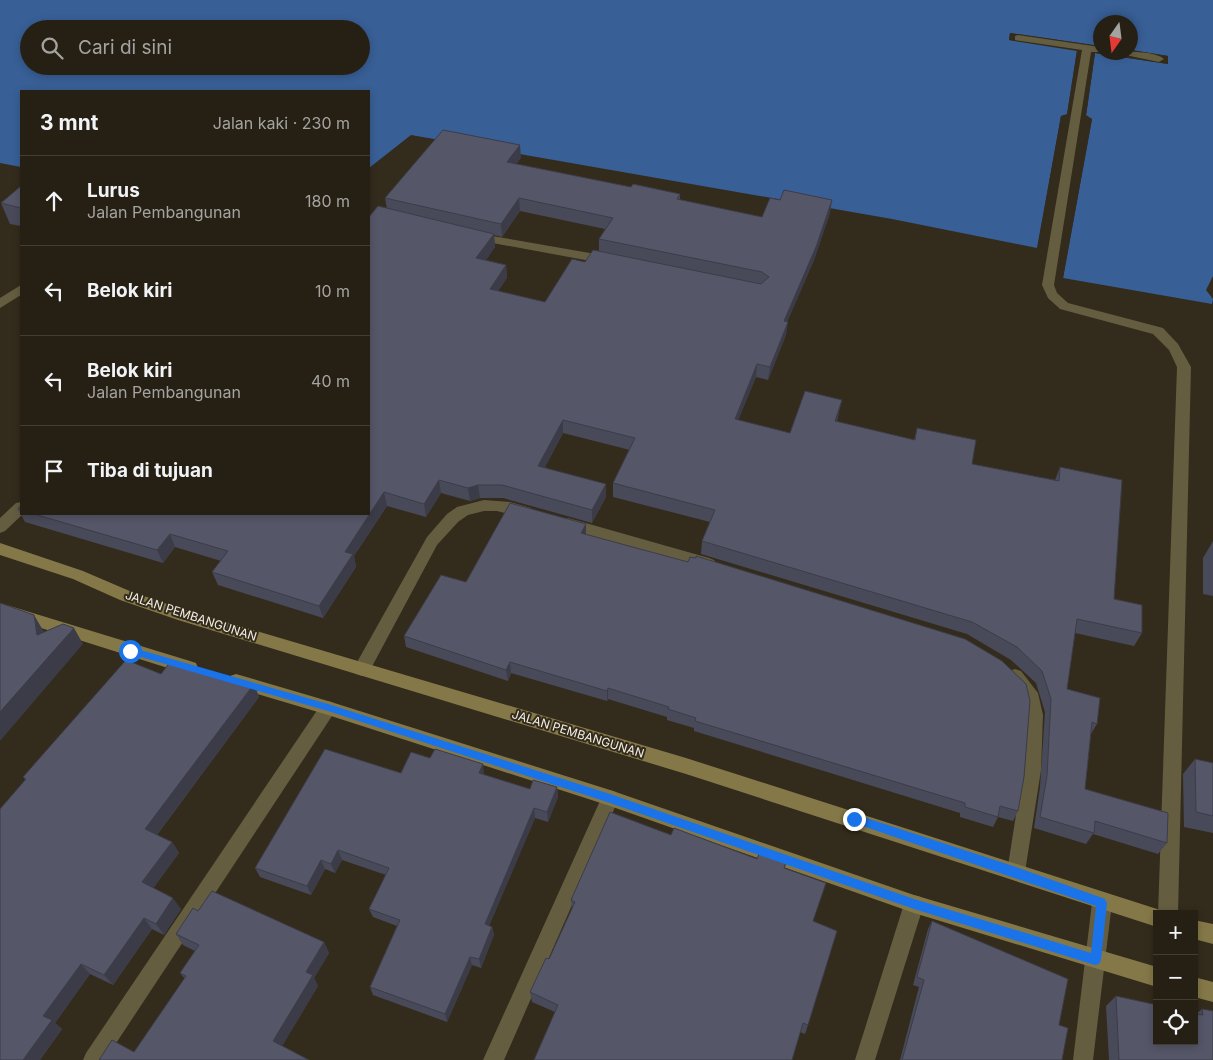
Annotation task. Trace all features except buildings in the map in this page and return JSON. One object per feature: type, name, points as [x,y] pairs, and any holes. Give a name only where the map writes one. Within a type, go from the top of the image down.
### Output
[{"type":"main road","name":"JALAN PEMBANGUNAN","points":[[0,549],[78,575],[126,596],[178,614],[630,749],[1016,872],[1102,903],[1153,917]]},
{"type":"main road","points":[[0,610],[88,638],[131,657],[204,672]]},
{"type":"main road","points":[[223,678],[328,708],[610,798],[914,904],[1153,976]]},
{"type":"main road","points":[[1198,930],[1213,934]]},
{"type":"main road","points":[[1198,988],[1213,992]]},
{"type":"street","points":[[1018,38],[1093,49]]},
{"type":"street","points":[[1093,54],[1048,285],[1052,296],[1064,306],[1158,331],[1170,341],[1180,355],[1184,367],[1168,910]]},
{"type":"street","points":[[1138,56],[1159,59]]},
{"type":"street","points":[[464,235],[620,263]]},
{"type":"street","points":[[0,304],[20,290]]},
{"type":"street","points":[[362,669],[432,541],[442,527],[454,516],[469,507],[485,504],[502,505],[728,569]]},
{"type":"street","points":[[0,527],[20,508]]},
{"type":"street","points":[[1003,666],[1023,684],[1032,698],[1034,715],[1032,770],[1016,872]]},
{"type":"street","points":[[93,1060],[328,708]]},
{"type":"street","points":[[493,1060],[610,798]]},
{"type":"street","points":[[1083,1060],[1102,903]]},
{"type":"street","points":[[866,1060],[914,904]]},
{"type":"water","points":[[0,0],[1213,0],[1213,276],[1206,290],[1213,299],[1212,304],[1063,278],[1092,119],[1086,116],[1094,60],[1138,59],[1168,64],[1168,56],[1138,51],[1138,15],[1093,15],[1093,45],[1010,33],[1009,40],[1077,50],[1067,115],[1061,116],[1037,248],[892,219],[411,135],[370,167],[370,90],[20,90],[20,167],[0,163]]},
{"type":"pier","points":[[1010,33],[1093,45],[1093,47],[1012,35],[1012,38],[1077,48],[1079,50],[1069,115],[1063,118],[1040,248],[1037,250],[1061,116],[1067,114],[1077,51],[1009,40]]},
{"type":"pier","points":[[1138,51],[1168,56],[1168,64],[1138,59],[1138,57],[1166,61],[1166,58],[1138,53]]},
{"type":"pier","points":[[1093,52],[1094,60],[1086,115],[1092,119],[1063,278],[1061,278],[1089,120],[1084,115]]},
{"type":"route","points":[[130,651],[328,708],[610,798],[914,904],[1095,960],[1102,903],[1016,872],[854,819]]}]
